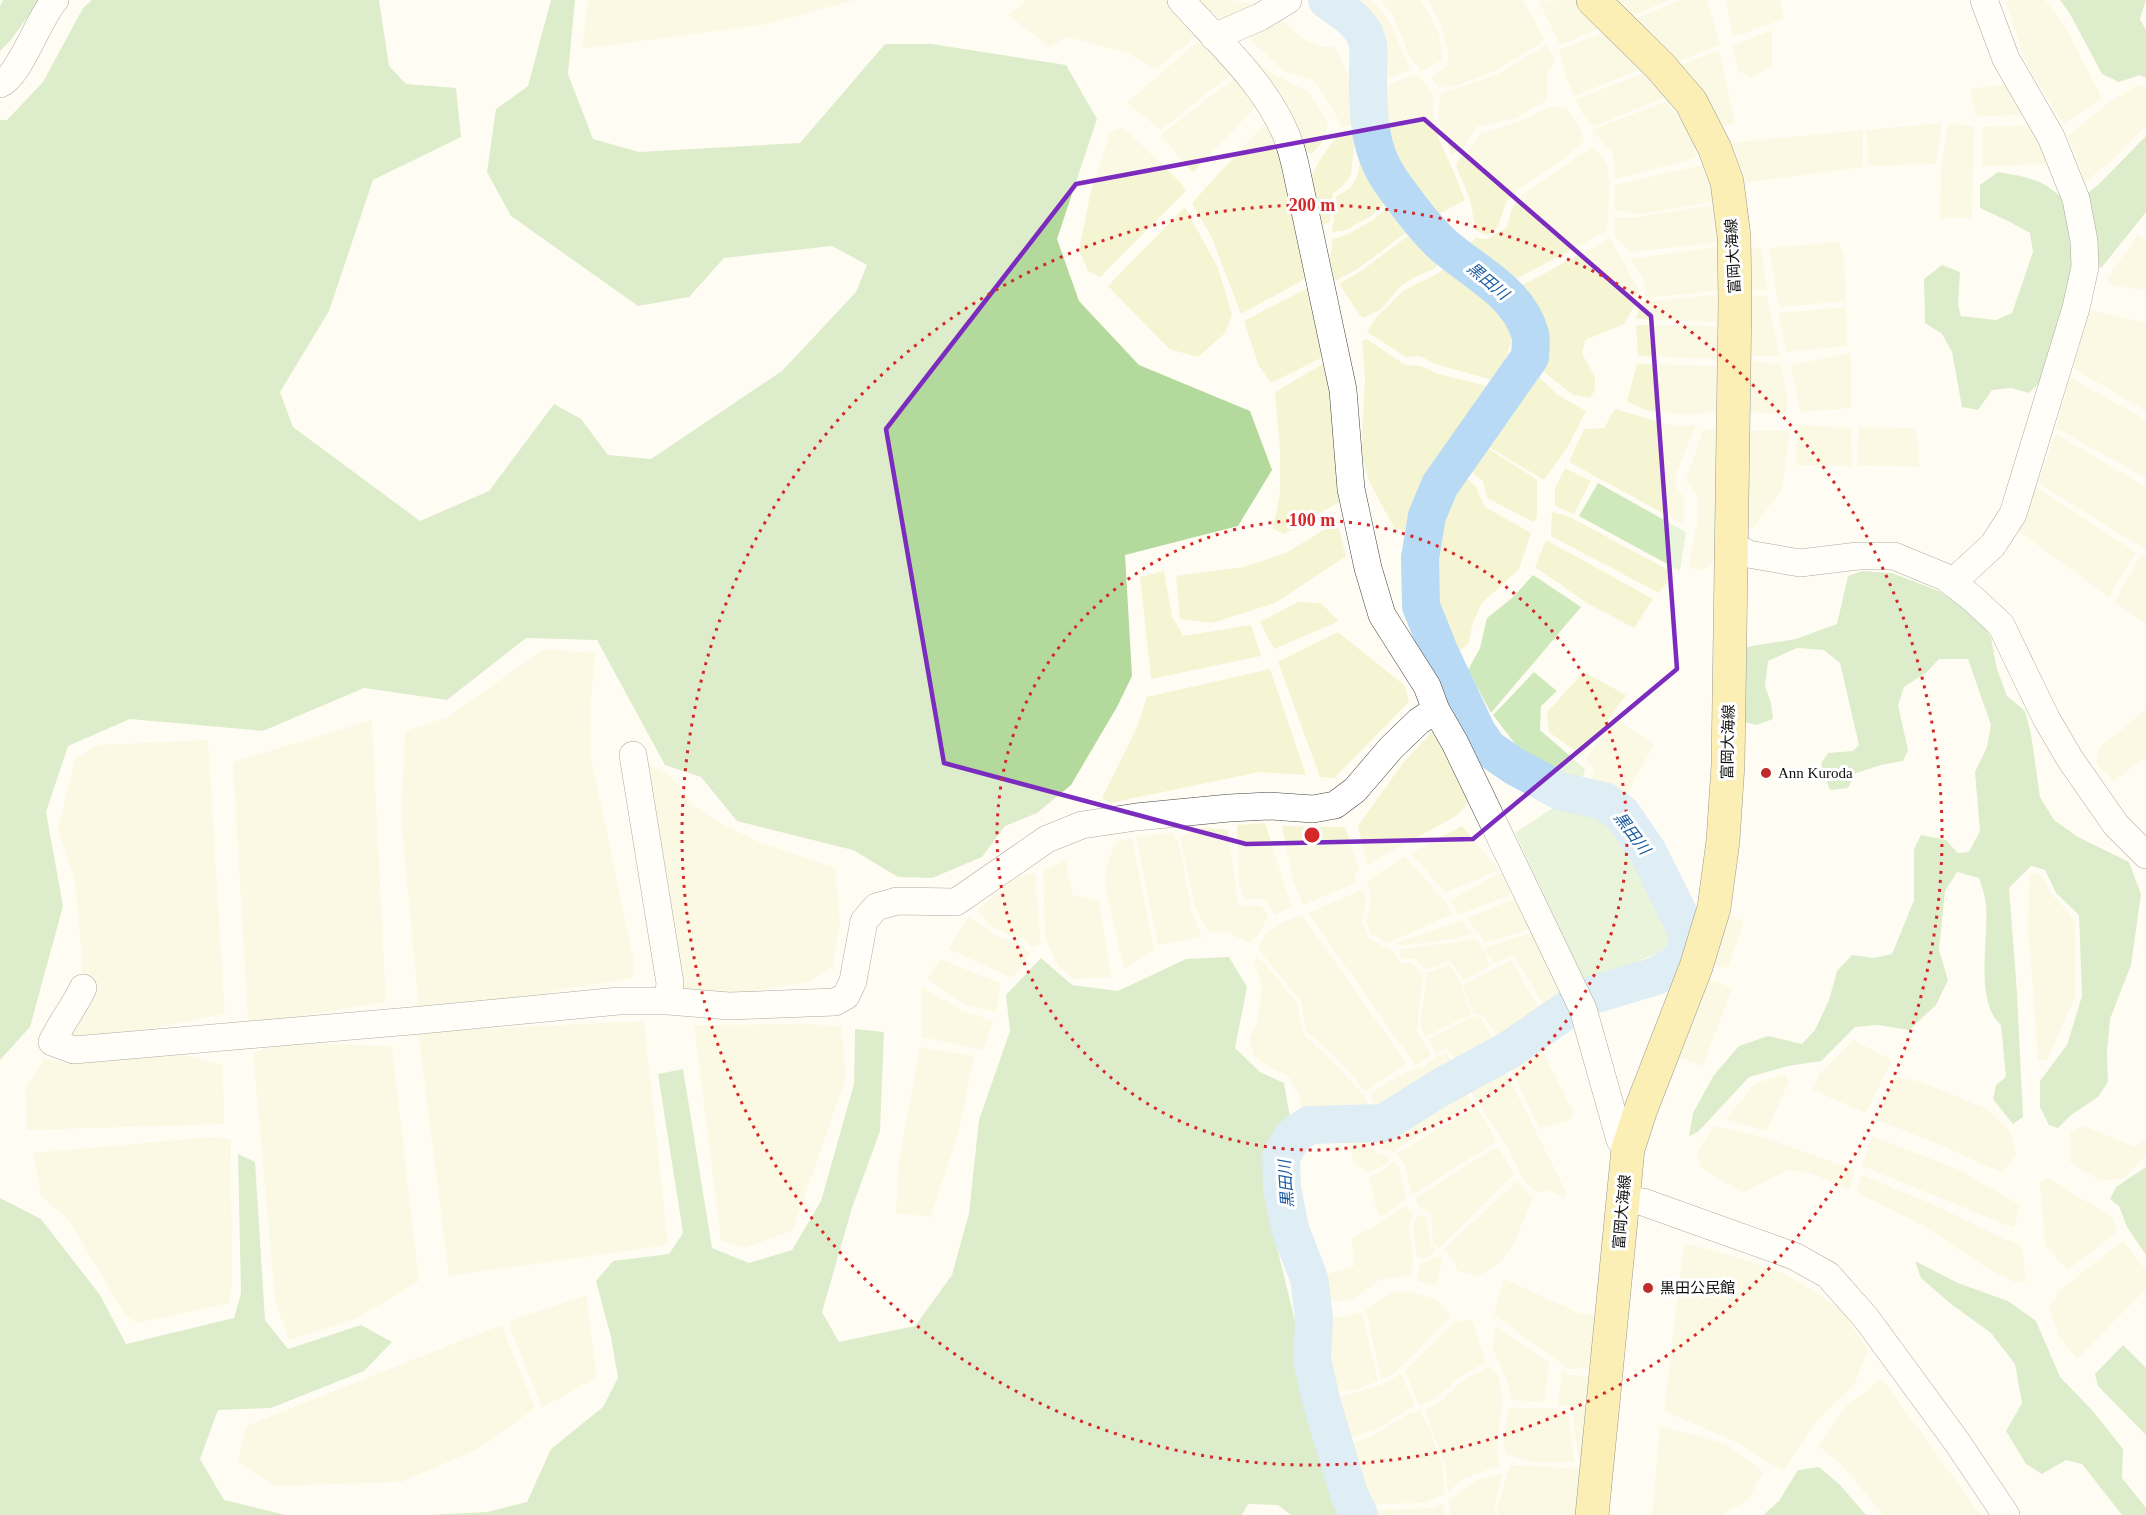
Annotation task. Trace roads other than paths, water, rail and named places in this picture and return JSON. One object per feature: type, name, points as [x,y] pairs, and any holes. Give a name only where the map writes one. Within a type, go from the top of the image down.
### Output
[{"type":"main road","name":"富岡大海線","points":[[1592,1515],[1628,1149],[1641,1109],[1696,967],[1714,908],[1723,841],[1728,765],[1735,302],[1734,236],[1727,182],[1715,149],[1691,102],[1660,66],[1593,0]]},
{"type":"street","points":[[0,84],[6,82],[18,66],[33,35],[55,0]]},
{"type":"street","points":[[1180,0],[1248,76],[1271,107],[1287,136],[1343,390],[1351,489],[1368,568],[1382,615],[1427,686],[1436,710],[1459,752],[1579,1002],[1620,1140],[1628,1149]]},
{"type":"street","points":[[1214,37],[1260,17],[1288,0]]},
{"type":"street","points":[[1952,583],[1993,545],[2013,514],[2076,308],[2085,267],[2084,241],[2076,199],[2051,137],[2006,58],[1984,0]]},
{"type":"street","points":[[1730,543],[1748,554],[1800,563],[1858,556],[1894,556],[1945,577],[2001,625],[2046,718],[2070,759],[2116,825],[2146,855]]},
{"type":"street","points":[[83,988],[52,1042],[74,1050],[619,1001],[669,1001],[729,1006],[835,1002],[846,996],[854,981],[864,921],[876,907],[897,901],[956,902],[1047,839],[1082,825],[1229,808],[1269,806],[1313,809],[1335,806],[1355,790],[1390,748],[1419,721],[1436,710]]},
{"type":"street","points":[[633,755],[670,982],[669,1001]]},
{"type":"street","points":[[1623,1199],[1642,1202],[1794,1256],[1828,1275],[1866,1318],[1957,1442],[2006,1515]]},
{"type":"waterway","name":"黒田川","points":[[1327,0],[1355,21],[1366,38],[1368,103],[1373,142],[1390,180],[1414,214],[1442,244],[1493,283],[1516,306],[1531,337],[1530,357],[1440,485],[1427,516],[1420,558],[1421,606],[1439,651],[1477,732],[1488,748],[1514,766],[1562,792],[1604,801],[1622,814],[1648,852],[1688,933],[1686,949],[1680,962],[1656,976],[1586,997],[1509,1050],[1436,1090],[1384,1123],[1309,1125],[1292,1137],[1281,1157],[1282,1188],[1290,1229],[1309,1278],[1314,1317],[1312,1360],[1322,1404],[1349,1494],[1359,1515]]},
{"type":"place","name":"Ann Kuroda","points":[[1766,773]]},
{"type":"place","name":"黒田公民館","points":[[1648,1288]]}]
